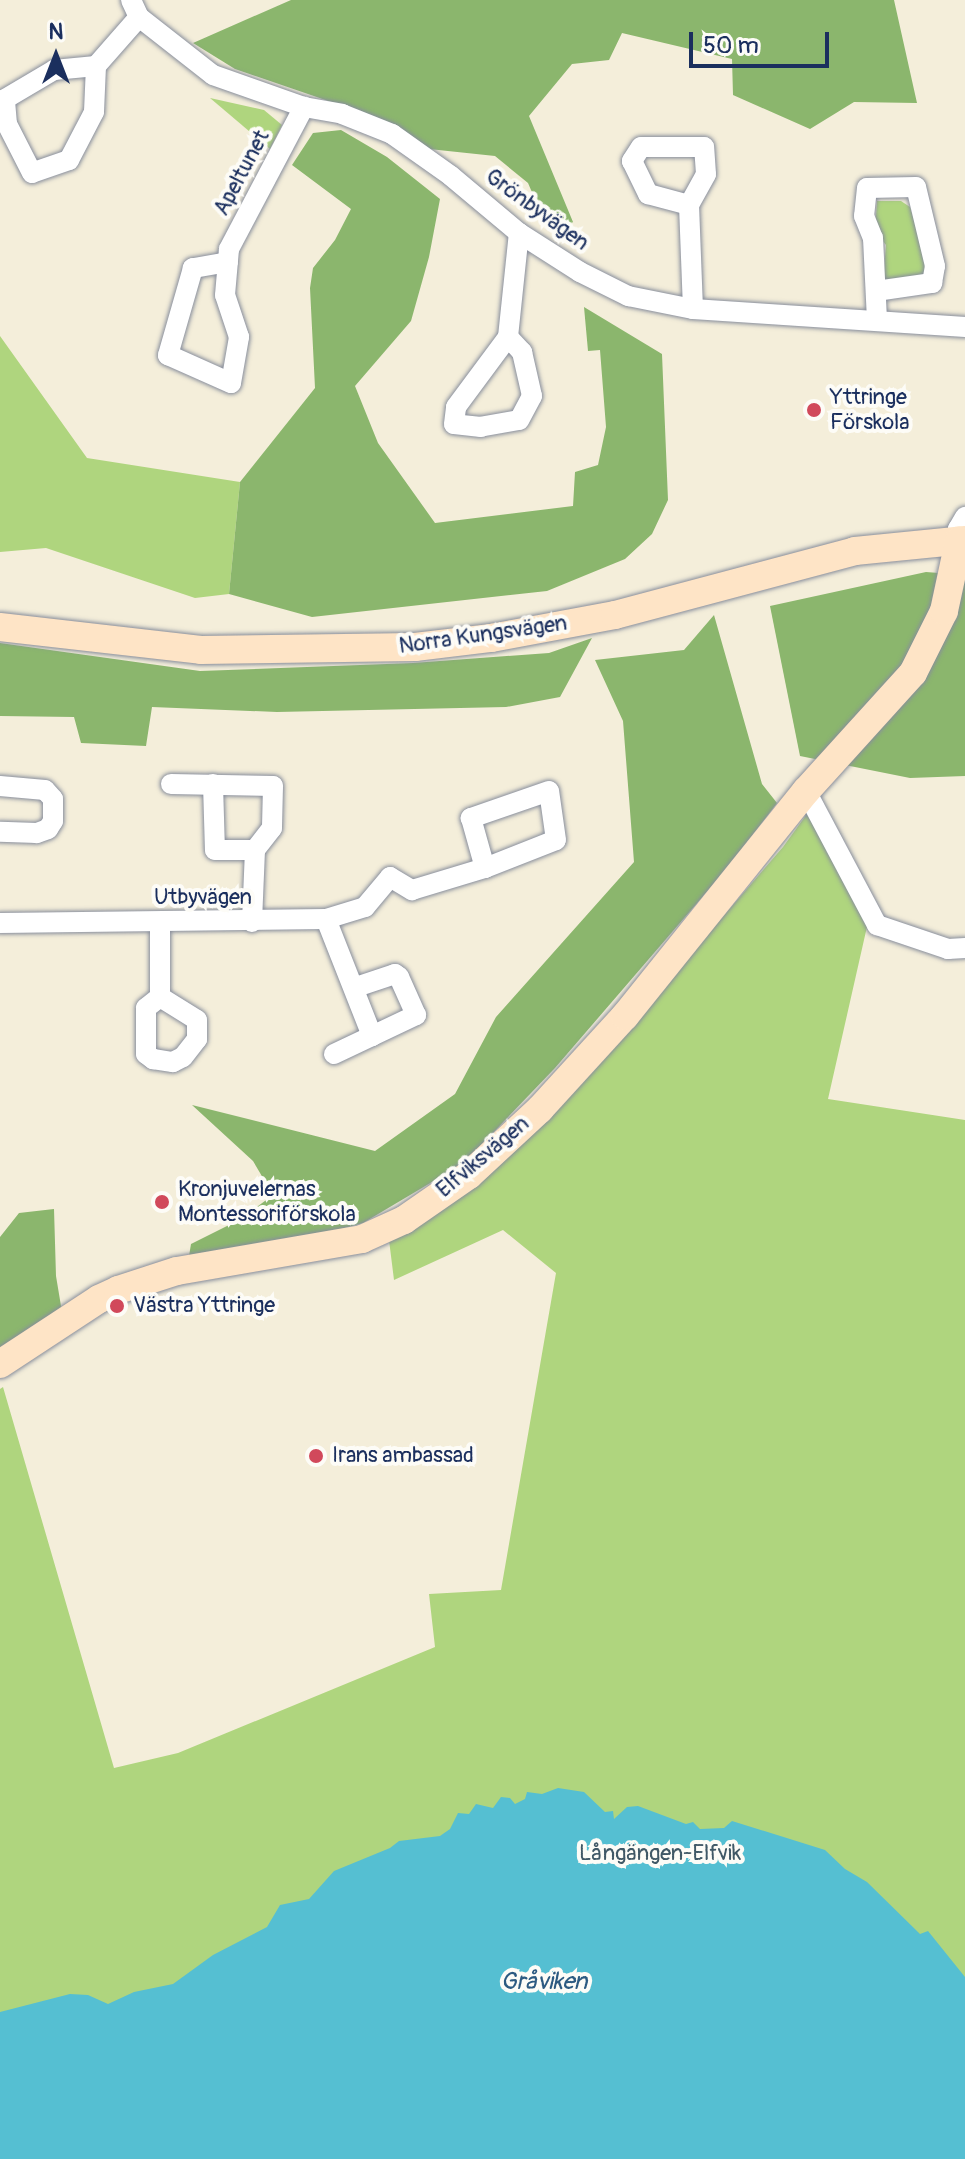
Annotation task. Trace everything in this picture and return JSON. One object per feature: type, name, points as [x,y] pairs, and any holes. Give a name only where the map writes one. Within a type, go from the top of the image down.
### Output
[{"type":"street","points":[[96,66],[54,70],[5,99],[7,124],[32,173],[69,160],[94,112],[96,66],[135,9]]},
{"type":"street","name":"Grönbyvägen","points":[[135,9],[213,75],[304,107],[342,114],[392,134],[451,176],[519,233],[580,272],[628,296],[693,309],[965,327]]},
{"type":"street","name":"Apeltunet","points":[[228,262],[193,268],[168,355],[231,383],[239,337],[225,295],[228,262],[229,249],[304,107]]},
{"type":"street","points":[[876,291],[932,283],[935,266],[916,187],[867,188],[864,216],[873,238],[877,321]]},
{"type":"street","points":[[689,205],[693,309]]},
{"type":"street","points":[[508,337],[522,352],[532,396],[519,420],[481,427],[454,424],[456,407],[508,337],[519,233]]},
{"type":"street","name":"Norra Kungsvägen","points":[[0,627],[201,650],[415,647],[491,638],[615,615],[855,551],[963,533]]},
{"type":"street","name":"Elfviksvägen","points":[[0,1364],[99,1299],[118,1290],[177,1271],[362,1239],[404,1220],[469,1175],[540,1109],[625,1016],[806,791],[913,673],[926,655],[944,611],[963,533]]},
{"type":"street","points":[[171,784],[273,786],[272,828],[255,850],[252,922]]},
{"type":"street","points":[[213,784],[215,850],[255,850]]},
{"type":"street","points":[[0,786],[45,790],[53,799],[53,821],[48,829],[41,833],[0,832]]},
{"type":"street","points":[[549,791],[556,840],[485,868],[471,818],[549,791]]},
{"type":"street","points":[[806,791],[877,925],[948,949],[965,948]]},
{"type":"street","name":"Utbyvägen","points":[[0,923],[326,919],[365,907],[390,877],[412,890],[485,868]]},
{"type":"street","points":[[326,919],[356,987],[372,1036]]},
{"type":"street","points":[[160,922],[160,997]]},
{"type":"street","points":[[334,1054],[416,1015],[395,974],[356,987]]},
{"type":"green space","points":[[291,0],[894,0],[917,103],[854,102],[810,129],[733,95],[732,59],[622,33],[609,60],[572,64],[529,116],[573,222],[562,231],[546,225],[528,183],[495,156],[429,149],[375,117],[235,69],[193,43]]},
{"type":"green space","points":[[210,98],[264,110],[282,125],[270,149]]},
{"type":"green space","points":[[341,130],[387,157],[440,199],[429,257],[411,321],[355,386],[378,443],[435,523],[573,506],[575,472],[598,465],[606,427],[600,350],[588,351],[584,307],[662,354],[668,500],[652,534],[625,559],[547,591],[312,617],[229,594],[240,482],[315,388],[310,288],[313,268],[335,240],[351,209],[292,165],[313,133]]},
{"type":"green space","points":[[877,201],[901,201],[910,207],[929,268],[927,278],[883,281],[886,245],[875,231]]},
{"type":"green space","points":[[0,336],[87,458],[240,482],[229,594],[195,598],[46,548],[0,552]]},
{"type":"green space","points":[[926,572],[965,575],[965,776],[910,778],[800,756],[770,606]]},
{"type":"green space","points":[[714,615],[762,784],[777,803],[729,866],[555,1068],[464,1163],[363,1223],[296,1241],[189,1256],[191,1244],[239,1220],[273,1195],[253,1161],[192,1105],[375,1151],[455,1094],[496,1017],[634,862],[623,721],[595,660],[684,650]]},
{"type":"green space","points":[[592,638],[560,697],[506,707],[277,712],[152,707],[146,746],[81,743],[74,717],[0,716],[0,643],[200,671],[413,663],[549,653]]},
{"type":"green space","name":"Långängen-Elfvik","points":[[817,800],[871,909],[828,1099],[965,1120],[965,2159],[0,2159],[0,1389],[3,1387],[114,1768],[178,1753],[435,1647],[429,1594],[501,1590],[556,1273],[503,1230],[394,1280],[389,1240],[664,985],[783,847]]},
{"type":"green space","points":[[54,1209],[56,1276],[62,1312],[0,1355],[0,1237],[19,1213]]},
{"type":"water","name":"Gråviken","points":[[558,1788],[584,1792],[605,1812],[613,1811],[614,1819],[627,1807],[638,1806],[686,1824],[693,1822],[700,1829],[724,1828],[732,1821],[825,1850],[845,1869],[867,1882],[920,1934],[928,1931],[965,1977],[965,2159],[0,2159],[0,2012],[70,1994],[88,1995],[108,2004],[134,1992],[173,1984],[213,1955],[267,1927],[280,1905],[309,1899],[334,1871],[390,1848],[399,1841],[440,1836],[450,1829],[458,1813],[469,1814],[476,1804],[493,1808],[501,1797],[510,1798],[515,1804],[525,1799],[527,1792],[542,1794]]},
{"type":"place","name":"Yttringe Förskola","points":[[814,410]]},
{"type":"place","name":"Kronjuvelernas Montessoriförskola","points":[[162,1202]]},
{"type":"place","name":"Västra Yttringe","points":[[117,1306]]},
{"type":"place","name":"Irans ambassad","points":[[316,1456]]}]
